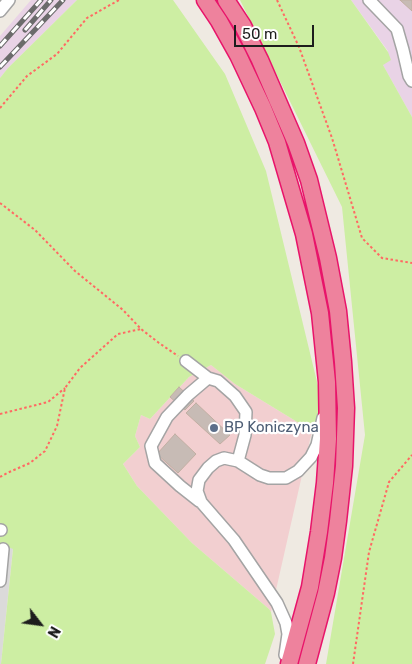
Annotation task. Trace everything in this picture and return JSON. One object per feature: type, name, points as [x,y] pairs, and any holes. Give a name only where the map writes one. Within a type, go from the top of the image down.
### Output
[{"type":"highway","points":[[205,0],[238,55],[263,108],[276,142],[304,234],[320,314],[327,382],[325,484],[310,587],[289,664]]},
{"type":"highway","points":[[226,0],[243,26],[260,60],[296,143],[309,180],[328,258],[338,311],[346,408],[344,466],[333,558],[326,593],[307,664]]},
{"type":"street","points":[[0,11],[9,0]]},
{"type":"street","points":[[369,0],[396,29],[412,81]]},
{"type":"street","points":[[186,361],[208,378],[218,381],[235,396],[246,412],[245,435],[238,461]]},
{"type":"street","points":[[208,378],[167,417],[151,446],[156,463],[200,502],[234,540],[277,603],[286,623],[288,634],[284,664]]},
{"type":"street","points":[[200,502],[196,491],[199,480],[208,468],[216,461],[224,458],[238,461],[260,475],[269,478],[286,478],[298,471],[311,457],[317,445],[327,402]]},
{"type":"street","points":[[0,581],[3,549]]},
{"type":"path","points":[[0,108],[27,76],[57,54],[87,18],[119,0]]},
{"type":"path","points":[[277,0],[299,46],[329,129],[362,238],[382,258],[412,263]]},
{"type":"path","points":[[0,203],[35,230],[75,271],[123,310],[141,329],[186,361]]},
{"type":"path","points":[[0,414],[48,402],[66,388],[80,368],[118,334],[141,329]]},
{"type":"path","points":[[0,477],[30,464],[45,451],[57,426],[66,388]]},
{"type":"path","points":[[354,664],[369,552],[389,482],[412,455]]},
{"type":"shaded area","points":[[31,0],[77,0],[0,78],[0,36]]},
{"type":"shaded area","points":[[351,0],[412,0],[412,117],[383,65],[388,51]]},
{"type":"shaded area","points":[[211,365],[235,384],[312,431],[271,612],[192,543],[137,486],[123,464],[140,447],[135,436],[141,415],[150,419],[189,377]]},
{"type":"shaded area","points":[[0,544],[13,548],[1,664],[0,664]]},
{"type":"green space","points":[[77,0],[173,0],[225,74],[266,171],[325,415],[312,431],[235,384],[211,365],[189,377],[150,419],[141,415],[135,436],[140,447],[123,464],[137,486],[192,543],[269,609],[275,634],[265,664],[1,664],[13,549],[0,544],[0,78]]},
{"type":"green space","points":[[240,0],[351,0],[388,52],[391,60],[383,65],[412,117],[412,664],[326,664],[365,435],[342,207]]},
{"type":"building","points":[[400,0],[412,0],[412,11]]},
{"type":"building","points":[[179,387],[194,401],[185,410],[170,397]]},
{"type":"building","points":[[196,403],[230,435],[220,444],[186,413]]},
{"type":"building","points":[[175,434],[196,454],[178,473],[157,454]]},
{"type":"railway","points":[[0,46],[41,0]]},
{"type":"railway","points":[[25,30],[51,0]]},
{"type":"railway","points":[[0,67],[63,0]]},
{"type":"place","name":"BP Koniczyna","points":[[214,428]]}]
